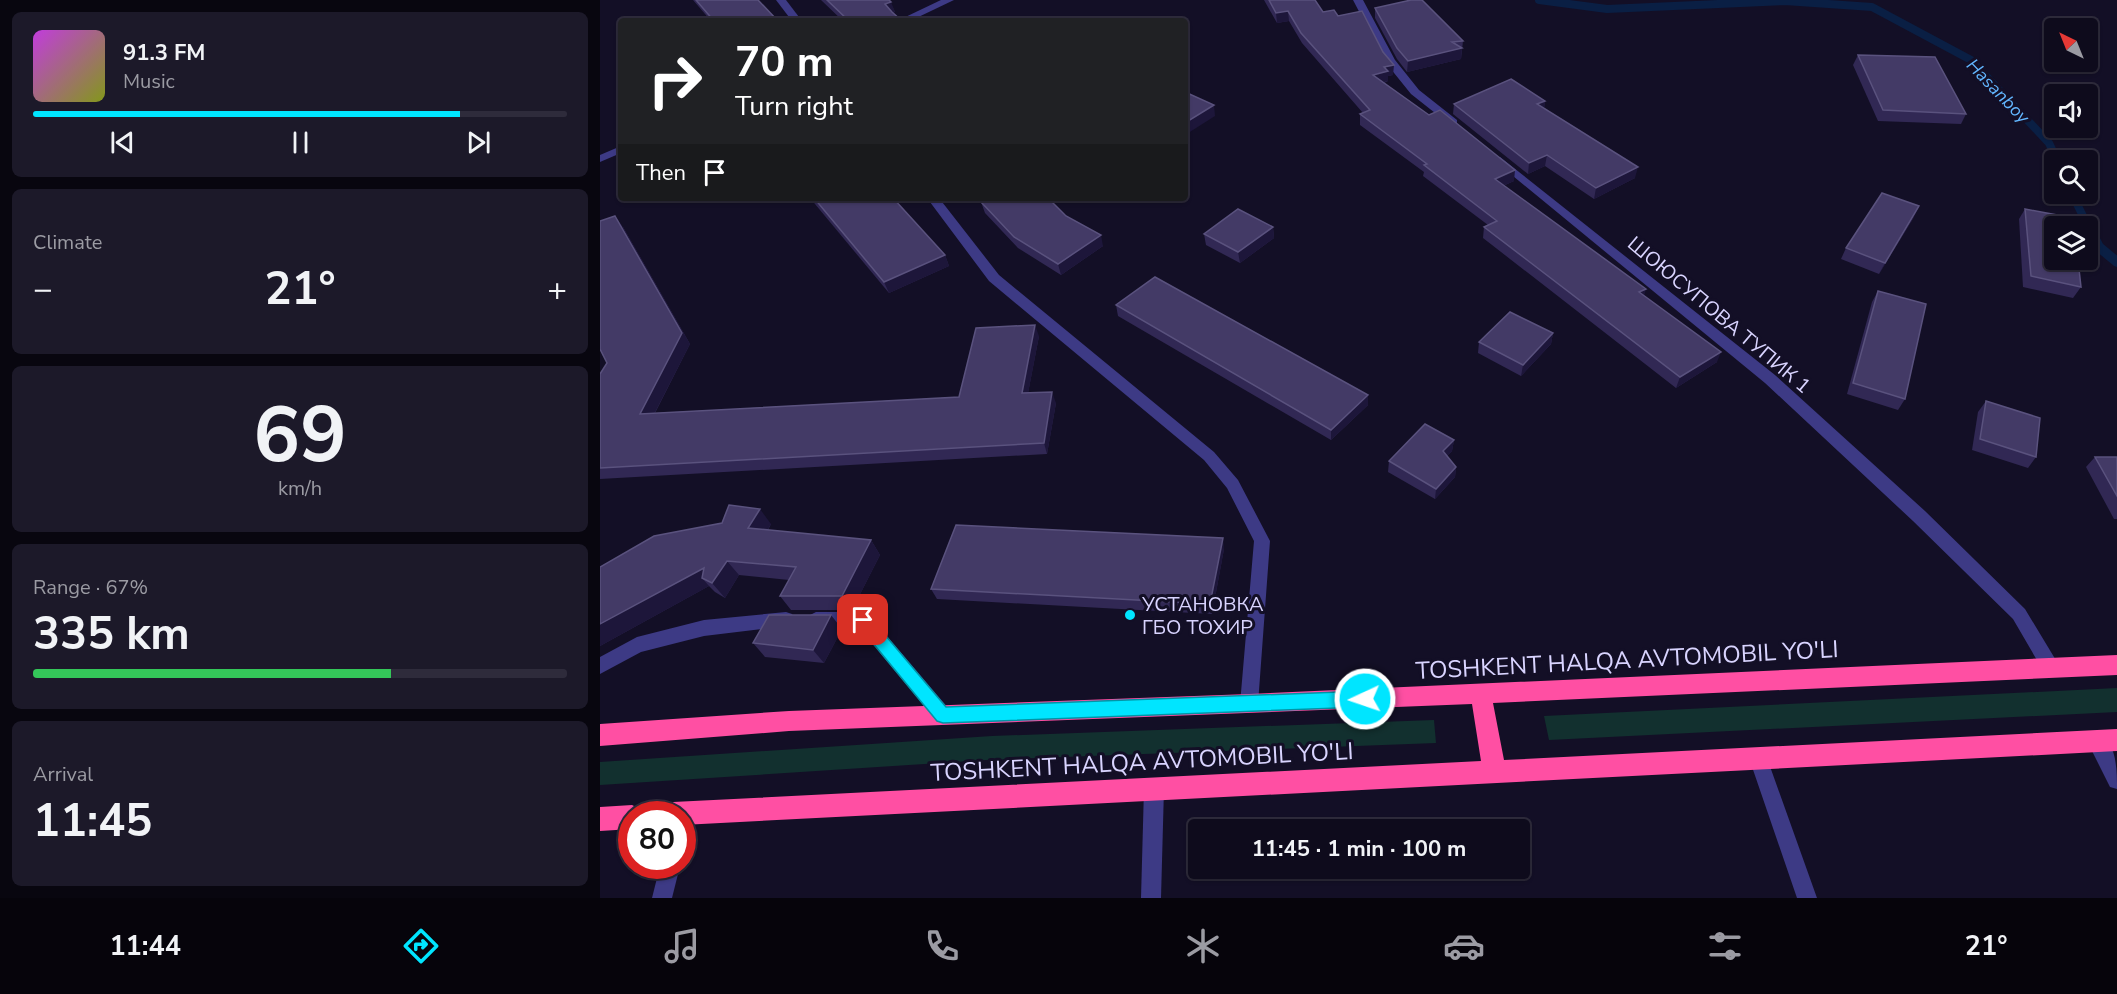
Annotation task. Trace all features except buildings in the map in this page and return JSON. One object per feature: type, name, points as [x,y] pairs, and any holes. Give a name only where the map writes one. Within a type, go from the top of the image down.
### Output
[{"type":"highway","name":"TOSHKENT HALQA AVTOMOBIL YO'LI","points":[[600,735],[789,721],[1249,704],[2117,665]]},
{"type":"highway","points":[[1481,694],[1494,771]]},
{"type":"highway","name":"TOSHKENT HALQA AVTOMOBIL YO'LI","points":[[696,815],[1154,788],[2107,741]]},
{"type":"highway","points":[[600,819],[618,818]]},
{"type":"street","points":[[781,0],[795,18]]},
{"type":"street","points":[[909,18],[949,0]]},
{"type":"street","points":[[1358,0],[1390,61],[1415,92],[1461,128]]},
{"type":"street","points":[[600,159],[618,150]]},
{"type":"street","name":"ШОЮСУПОВА ТУПИК 1","points":[[1488,151],[1779,387],[1919,516],[2019,614],[2051,668]]},
{"type":"street","points":[[935,201],[994,278],[1209,456],[1233,484],[1262,541],[1249,704]]},
{"type":"street","points":[[600,666],[637,645],[704,628],[782,619],[863,620],[943,715]]},
{"type":"street","points":[[2107,741],[2117,780]]},
{"type":"street","points":[[1758,758],[1807,898]]},
{"type":"street","points":[[1151,898],[1154,788]]},
{"type":"street","points":[[662,898],[667,879]]},
{"type":"green space","points":[[2117,688],[2117,712],[1549,740],[1544,716]]},
{"type":"green space","points":[[1434,720],[1436,743],[986,760],[600,785],[600,762],[992,736]]},
{"type":"waterway","name":"Hasanboy","points":[[1539,0],[1607,9],[1785,1],[1872,7],[1971,60],[2049,143],[2052,150]]},
{"type":"waterway","name":"Hasanboy","points":[[2077,204],[2083,216]]},
{"type":"waterway","name":"Hasanboy","points":[[2098,245],[2117,262]]},
{"type":"place","name":"УСТАНОВКА ГБО ТОХИР","points":[[1130,615]]},
{"type":"route","points":[[863,620],[943,715],[1365,699]]}]
